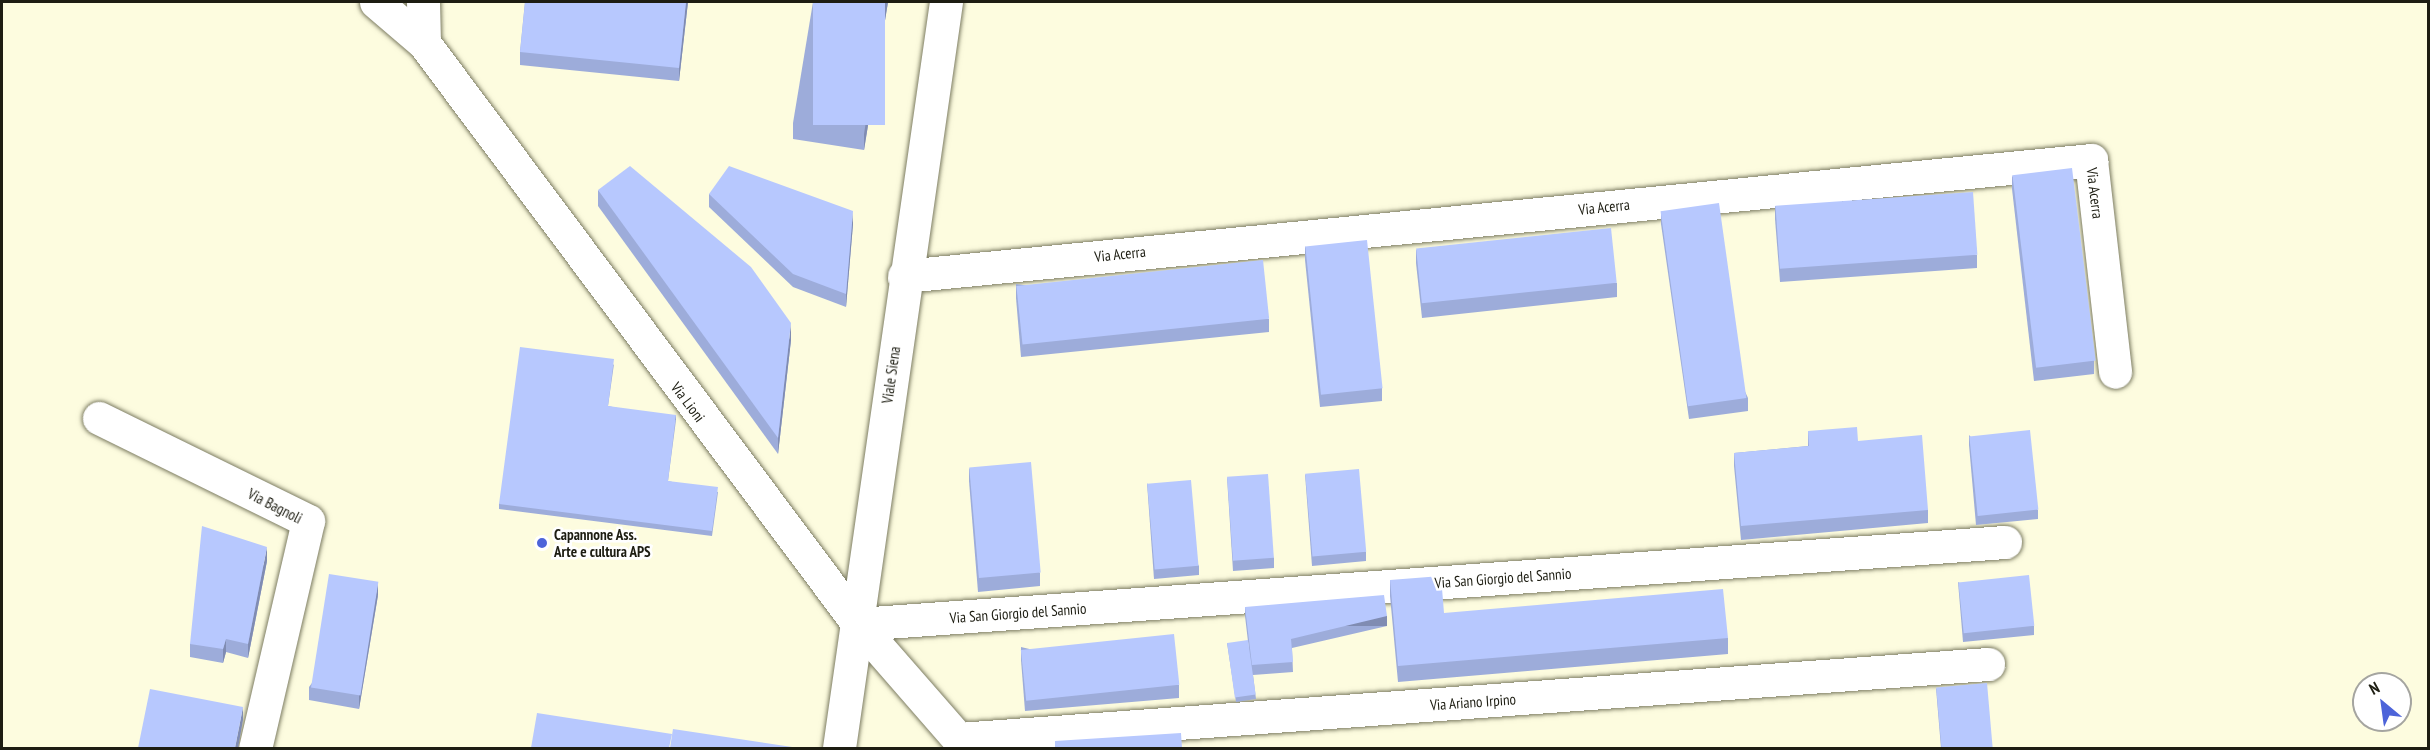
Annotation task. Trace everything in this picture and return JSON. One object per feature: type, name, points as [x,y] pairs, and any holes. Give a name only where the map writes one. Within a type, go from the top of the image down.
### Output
[{"type":"street","name":"Via Lioni","points":[[376,2],[424,43],[858,624],[962,744]]},
{"type":"street","points":[[423,2],[424,43]]},
{"type":"street","name":"Viale Siena","points":[[839,748],[858,624],[904,276],[946,2]]},
{"type":"street","name":"Via Acerra","points":[[904,276],[2091,160],[2115,372]]},
{"type":"street","name":"Via Bagnoli","points":[[99,418],[308,521],[255,748]]},
{"type":"street","name":"Via San Giorgio del Sannio","points":[[858,624],[2005,542]]},
{"type":"street","name":"Via Ariano Irpino","points":[[962,744],[1988,664]]},
{"type":"building","points":[[525,2],[686,2],[679,68],[520,52]]},
{"type":"building","points":[[813,2],[885,2],[885,125],[813,125]]},
{"type":"building","points":[[630,166],[751,267],[791,323],[778,438],[598,190]]},
{"type":"building","points":[[729,166],[853,211],[846,294],[793,274],[709,194]]},
{"type":"building","points":[[2072,168],[2096,361],[2036,368],[2012,175]]},
{"type":"building","points":[[1973,192],[1977,255],[1780,269],[1775,206]]},
{"type":"building","points":[[1719,203],[1746,398],[1688,406],[1661,211]]},
{"type":"building","points":[[1611,228],[1617,283],[1422,303],[1416,248]]},
{"type":"building","points":[[1367,240],[1383,388],[1321,395],[1305,246]]},
{"type":"building","points":[[1263,260],[1269,319],[1023,345],[1016,286]]},
{"type":"building","points":[[520,347],[614,359],[608,406],[676,415],[668,481],[718,487],[712,531],[499,504]]},
{"type":"building","points":[[1857,427],[1858,441],[1922,435],[1928,510],[1741,526],[1734,453],[1809,446],[1808,431]]},
{"type":"building","points":[[2030,430],[2038,510],[1978,516],[1969,436]]},
{"type":"building","points":[[1031,462],[1041,573],[979,578],[969,467]]},
{"type":"building","points":[[1359,469],[1366,552],[1312,556],[1305,474]]},
{"type":"building","points":[[1268,474],[1274,558],[1233,561],[1227,477]]},
{"type":"building","points":[[1191,480],[1198,566],[1155,570],[1147,484]]},
{"type":"building","points":[[202,526],[267,547],[248,644],[226,639],[223,649],[190,644]]},
{"type":"building","points":[[329,574],[378,582],[360,695],[311,688]]},
{"type":"building","points":[[2029,575],[2034,626],[1964,633],[1958,582]]},
{"type":"building","points":[[1441,576],[1444,613],[1723,589],[1728,638],[1398,666],[1390,580]]},
{"type":"building","points":[[1384,595],[1387,616],[1291,639],[1293,662],[1252,665],[1245,607]]},
{"type":"building","points":[[1174,634],[1179,685],[1026,701],[1021,650]]},
{"type":"building","points":[[1248,640],[1256,694],[1235,697],[1227,643]]},
{"type":"building","points":[[1987,683],[1993,748],[1941,748],[1936,687]]},
{"type":"building","points":[[150,689],[243,707],[235,748],[138,748]]},
{"type":"building","points":[[537,713],[672,734],[669,748],[531,748]]},
{"type":"building","points":[[673,729],[799,748],[670,748]]},
{"type":"building","points":[[1181,733],[1182,748],[1055,748],[1055,741]]},
{"type":"place","name":"Capannone Ass. Arte e cultura APS","points":[[542,543]]}]
